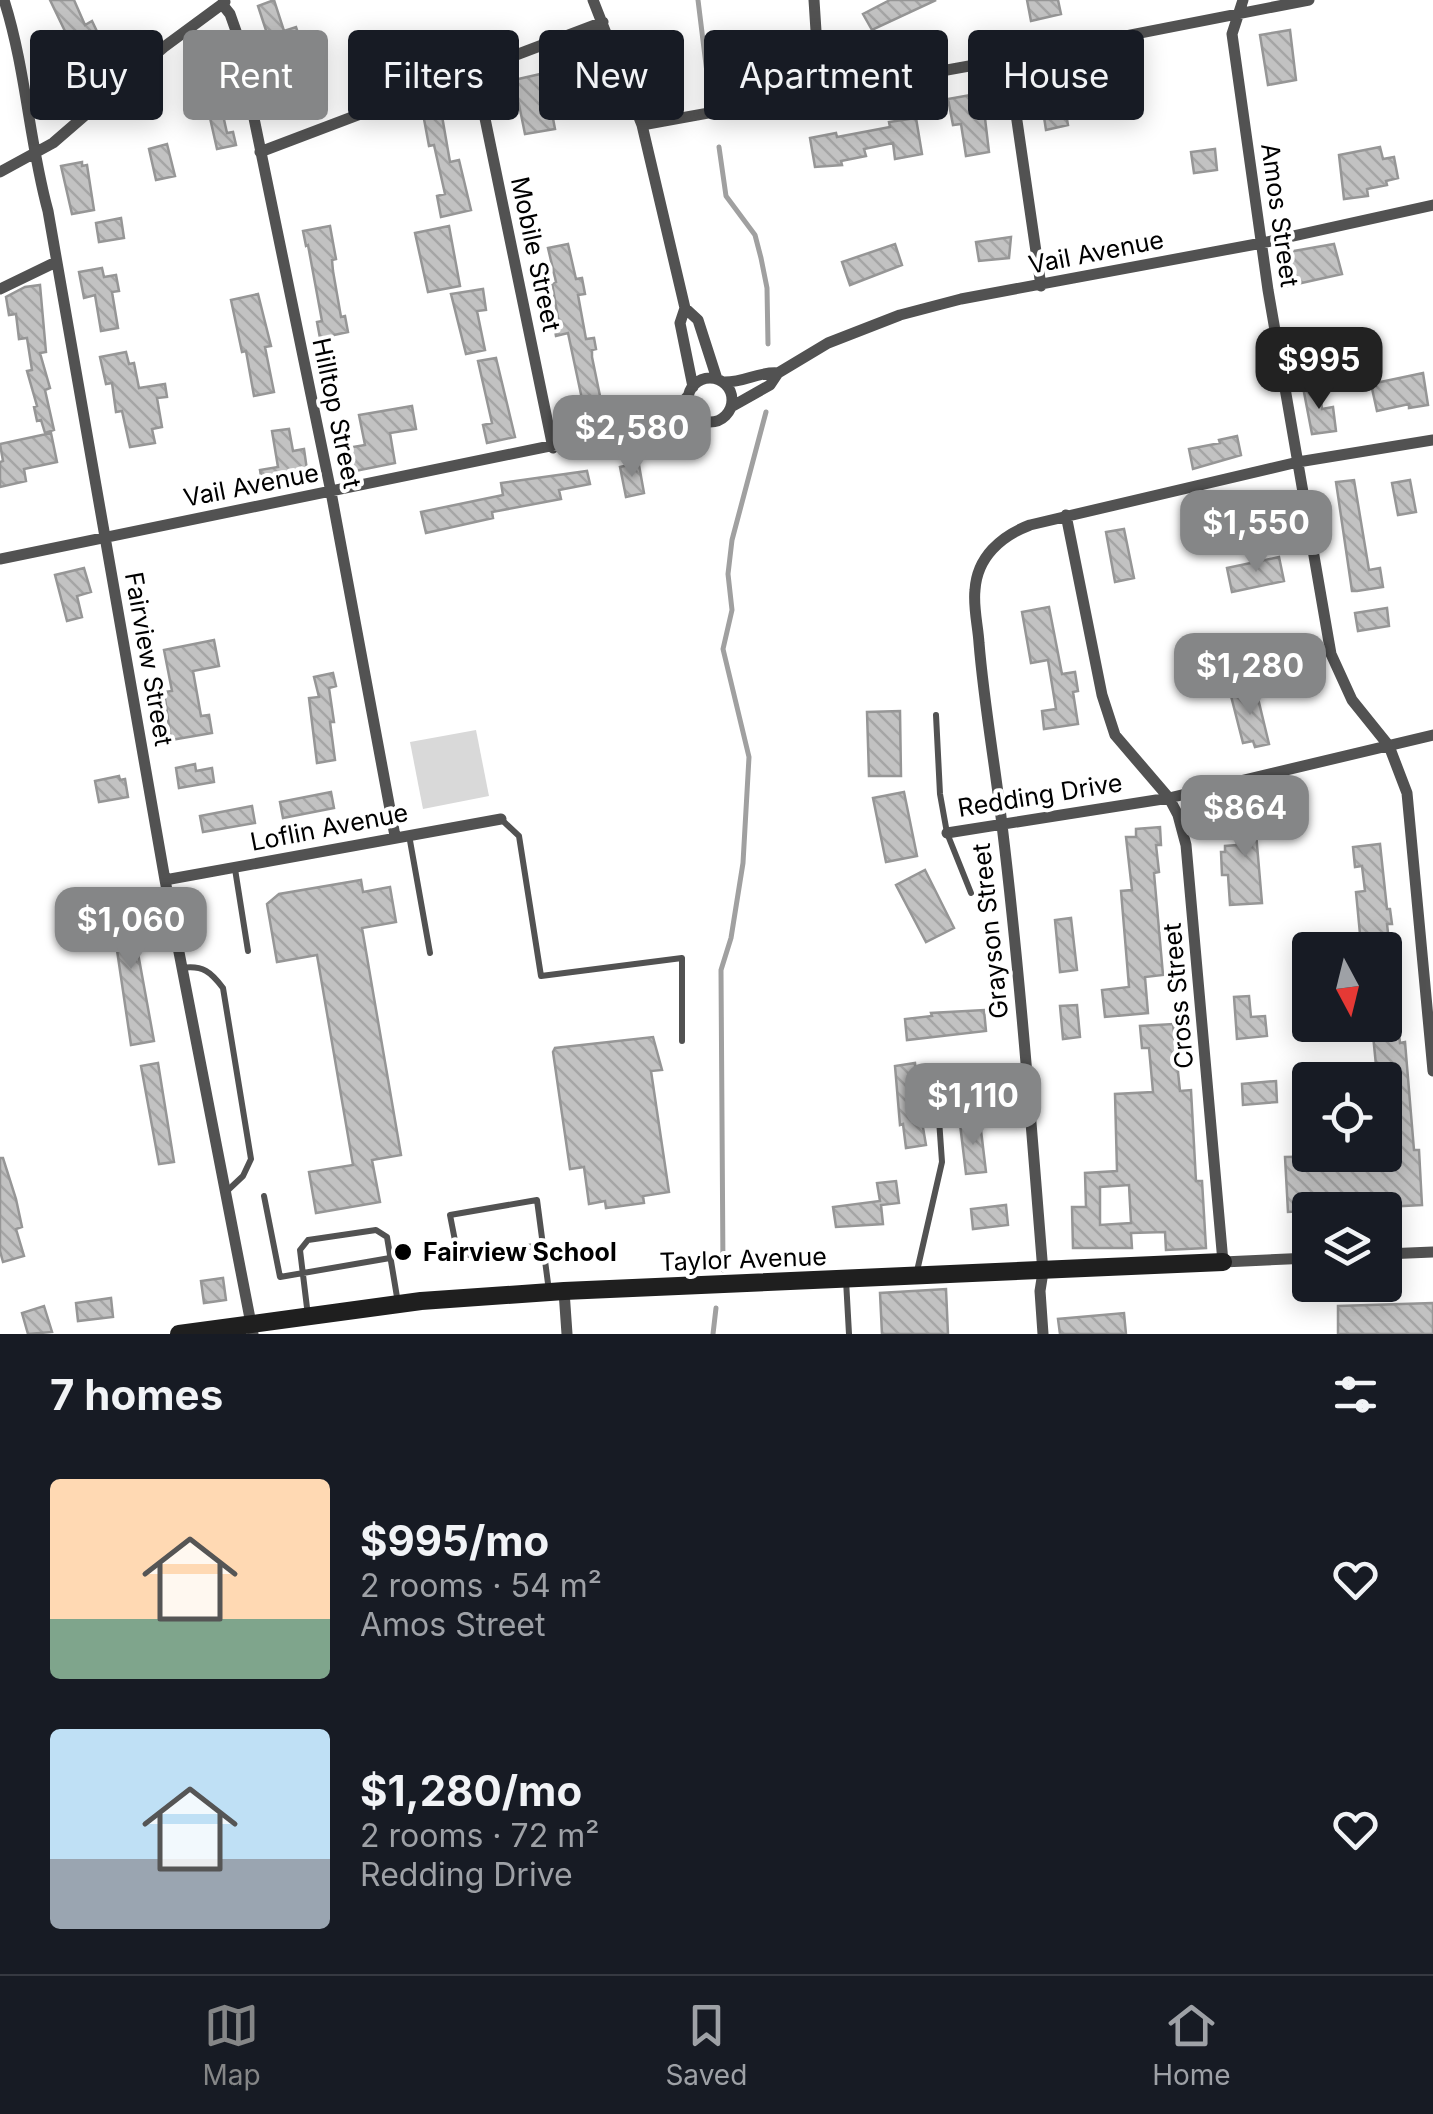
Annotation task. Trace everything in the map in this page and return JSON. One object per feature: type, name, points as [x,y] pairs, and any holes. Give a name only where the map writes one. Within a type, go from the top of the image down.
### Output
[{"type":"street","name":"Fairview Street","points":[[4,0],[24,79],[165,880],[252,1330]]},
{"type":"street","points":[[593,0],[642,124],[686,308],[698,320],[720,381],[731,394],[732,407],[717,422],[702,422],[690,411],[680,322],[686,308]]},
{"type":"street","points":[[814,0],[816,30]]},
{"type":"street","name":"Amos Street","points":[[1244,0],[1232,34],[1268,290],[1331,654],[1352,700],[1389,746],[1406,793],[1433,1071]]},
{"type":"street","points":[[1144,34],[1308,0]]},
{"type":"street","points":[[0,172],[53,143],[164,47],[226,2]]},
{"type":"street","name":"Hilltop Street","points":[[226,2],[236,31],[331,492],[394,836]]},
{"type":"street","points":[[519,54],[603,22]]},
{"type":"street","points":[[642,124],[704,113]]},
{"type":"street","points":[[260,152],[348,118]]},
{"type":"street","name":"Mobile Street","points":[[485,120],[553,448]]},
{"type":"street","points":[[1017,120],[1041,286]]},
{"type":"street","name":"Vail Avenue","points":[[732,407],[828,343],[900,315],[1433,205]]},
{"type":"street","points":[[0,288],[56,262]]},
{"type":"street","name":"Vail Avenue","points":[[720,381],[742,382],[765,372],[778,373]]},
{"type":"street","points":[[690,391],[703,379],[720,381]]},
{"type":"street","name":"Vail Avenue","points":[[0,559],[628,430],[638,421],[669,413],[690,391]]},
{"type":"street","name":"Vail Avenue","points":[[628,430],[642,434],[702,422]]},
{"type":"street","points":[[1066,516],[1298,462],[1433,440]]},
{"type":"street","name":"Grayson Street","points":[[1043,1334],[1043,1272],[976,585],[992,547],[1009,532],[1066,516]]},
{"type":"street","name":"Cross Street","points":[[1066,516],[1102,696],[1115,735],[1168,798],[1178,815],[1186,846],[1223,1262]]},
{"type":"street","name":"Redding Drive","points":[[947,833],[1168,798],[1433,735]]},
{"type":"street","name":"Loflin Avenue","points":[[165,880],[501,819]]},
{"type":"street","points":[[1402,1253],[1433,1252]]},
{"type":"street","name":"Taylor Avenue","points":[[179,1334],[252,1330],[398,1304],[556,1291],[1292,1259]]},
{"type":"street","points":[[556,1291],[567,1334]]},
{"type":"lane","points":[[936,715],[940,794],[947,833],[970,893]]},
{"type":"lane","points":[[501,819],[519,836],[541,976],[682,958],[682,1041]]},
{"type":"lane","points":[[408,834],[430,953]]},
{"type":"lane","points":[[235,868],[248,951]]},
{"type":"lane","points":[[182,968],[196,966],[211,972],[223,988],[251,1159],[243,1176],[224,1193]]},
{"type":"lane","points":[[916,1277],[942,1162],[936,1077],[984,1074]]},
{"type":"lane","points":[[264,1196],[280,1277],[390,1258]]},
{"type":"lane","points":[[543,1245],[458,1256],[450,1216],[537,1200],[543,1245],[556,1291]]},
{"type":"lane","points":[[308,1317],[300,1250],[308,1240],[376,1230],[387,1236],[398,1304]]},
{"type":"lane","points":[[846,1280],[849,1334]]},
{"type":"shaded area","points":[[476,730],[489,796],[423,809],[410,742]]},
{"type":"building","points":[[50,0],[74,0],[85,25],[92,21],[96,30],[64,30]]},
{"type":"building","points":[[274,0],[284,30],[266,30],[258,6]]},
{"type":"building","points":[[890,0],[936,0],[872,30],[863,14]]},
{"type":"building","points":[[1027,0],[1058,0],[1061,14],[1031,21]]},
{"type":"building","points":[[1290,30],[1296,80],[1268,85],[1260,35]]},
{"type":"building","points":[[539,74],[539,120],[553,120],[555,129],[525,134],[519,79]]},
{"type":"building","points":[[968,95],[968,120],[985,120],[989,152],[966,156],[961,124],[953,125],[948,99]]},
{"type":"building","points":[[210,120],[224,120],[236,145],[217,149]]},
{"type":"building","points":[[424,120],[443,120],[450,162],[459,160],[471,210],[441,217],[437,196],[445,194],[434,145],[429,146]]},
{"type":"building","points":[[916,120],[922,154],[895,159],[893,143],[864,149],[866,156],[841,161],[842,165],[815,167],[810,138],[890,127],[889,122]]},
{"type":"building","points":[[1044,120],[1067,120],[1068,125],[1046,130]]},
{"type":"building","points":[[167,144],[175,176],[156,180],[149,149]]},
{"type":"building","points":[[1380,147],[1383,159],[1394,157],[1398,178],[1367,189],[1368,196],[1344,199],[1339,155]]},
{"type":"building","points":[[1215,149],[1217,170],[1194,173],[1191,152]]},
{"type":"building","points":[[82,162],[82,166],[87,165],[94,210],[72,214],[61,166]]},
{"type":"building","points":[[121,218],[124,238],[99,242],[96,223]]},
{"type":"building","points":[[330,226],[336,259],[332,260],[333,271],[341,317],[345,316],[348,332],[320,338],[317,322],[322,321],[303,231]]},
{"type":"building","points":[[449,226],[460,286],[428,292],[415,233]]},
{"type":"building","points":[[1011,237],[1009,258],[979,261],[976,242]]},
{"type":"building","points":[[568,244],[576,279],[582,278],[585,294],[578,295],[586,339],[594,338],[596,349],[592,350],[592,357],[600,396],[582,399],[568,333],[556,336],[553,319],[558,318],[552,283],[556,282],[548,248]]},
{"type":"building","points":[[895,244],[902,265],[850,285],[842,262]]},
{"type":"building","points":[[1334,244],[1342,274],[1288,286],[1283,266],[1291,264],[1288,252]]},
{"type":"building","points":[[102,268],[104,277],[116,275],[119,291],[112,292],[118,328],[101,331],[95,295],[84,298],[79,272]]},
{"type":"building","points":[[40,285],[46,352],[40,353],[50,388],[45,390],[54,430],[45,433],[41,420],[37,421],[27,371],[32,370],[27,338],[19,339],[16,314],[9,315],[6,297],[25,287]]},
{"type":"building","points":[[483,289],[486,310],[477,311],[485,350],[466,354],[451,294]]},
{"type":"building","points":[[258,294],[271,346],[265,347],[274,392],[254,396],[231,300]]},
{"type":"building","points":[[126,352],[129,364],[134,363],[139,388],[165,384],[167,397],[157,398],[162,427],[152,429],[155,443],[130,447],[122,411],[116,412],[112,383],[106,384],[100,357]]},
{"type":"building","points":[[496,358],[515,437],[487,443],[483,425],[492,423],[478,361]]},
{"type":"building","points":[[1423,373],[1428,405],[1409,408],[1409,404],[1377,411],[1371,384]]},
{"type":"building","points":[[1319,385],[1322,409],[1333,407],[1336,431],[1312,434],[1303,387]]},
{"type":"building","points":[[412,406],[416,429],[390,433],[395,463],[345,473],[341,449],[365,445],[359,415]]},
{"type":"building","points":[[289,429],[293,451],[304,449],[308,477],[263,488],[260,470],[278,467],[272,431]]},
{"type":"building","points":[[51,433],[57,462],[24,469],[26,481],[0,487],[0,444]]},
{"type":"building","points":[[1237,436],[1241,455],[1193,469],[1189,449]]},
{"type":"building","points":[[639,465],[644,493],[626,497],[620,467]]},
{"type":"building","points":[[587,471],[590,484],[559,490],[561,499],[492,512],[493,518],[426,533],[421,512],[503,495],[501,483]]},
{"type":"building","points":[[1354,480],[1369,570],[1380,568],[1383,587],[1357,591],[1352,591],[1336,482]]},
{"type":"building","points":[[1410,480],[1416,512],[1398,515],[1392,483]]},
{"type":"building","points":[[1124,529],[1134,578],[1115,582],[1106,532]]},
{"type":"building","points":[[1279,557],[1284,581],[1232,592],[1227,568]]},
{"type":"building","points":[[84,568],[91,592],[77,596],[82,617],[67,621],[55,575]]},
{"type":"building","points":[[1049,607],[1062,674],[1075,672],[1078,691],[1073,692],[1078,724],[1044,729],[1042,711],[1056,709],[1048,660],[1031,663],[1022,612]]},
{"type":"building","points":[[1387,608],[1389,626],[1358,631],[1355,613]]},
{"type":"building","points":[[214,640],[219,666],[193,671],[201,716],[209,715],[212,733],[171,740],[164,692],[172,691],[164,650]]},
{"type":"building","points":[[333,673],[336,686],[329,688],[335,760],[317,763],[309,698],[319,697],[314,677]]},
{"type":"building","points":[[1256,690],[1269,744],[1255,747],[1253,741],[1243,743],[1231,696]]},
{"type":"building","points":[[900,711],[901,776],[869,776],[867,712]]},
{"type":"building","points":[[195,764],[196,771],[212,768],[214,782],[179,788],[176,768]]},
{"type":"building","points":[[119,776],[120,780],[125,779],[128,797],[99,802],[95,781]]},
{"type":"building","points":[[331,792],[334,808],[283,818],[280,802]]},
{"type":"building","points":[[904,792],[917,856],[886,862],[873,798]]},
{"type":"building","points":[[252,806],[255,823],[203,832],[200,816]]},
{"type":"building","points":[[1272,814],[1273,832],[1256,833],[1262,903],[1230,905],[1228,875],[1222,875],[1221,852],[1225,852],[1225,846],[1237,845],[1235,816]]},
{"type":"building","points":[[1160,827],[1161,845],[1156,845],[1159,872],[1154,873],[1163,975],[1145,977],[1148,1013],[1105,1017],[1102,990],[1129,987],[1121,891],[1132,890],[1126,837],[1136,837],[1136,829]]},
{"type":"building","points":[[1380,844],[1392,924],[1387,924],[1388,932],[1360,932],[1356,892],[1365,891],[1362,866],[1355,867],[1353,847]]},
{"type":"building","points":[[925,870],[954,928],[926,942],[896,885]]},
{"type":"building","points":[[361,880],[363,892],[390,887],[396,922],[362,928],[401,1155],[372,1160],[380,1202],[316,1213],[309,1172],[353,1165],[317,955],[277,962],[267,904],[279,894]]},
{"type":"building","points":[[127,893],[154,1041],[131,1045],[109,896]]},
{"type":"building","points":[[1071,918],[1077,970],[1060,972],[1055,920]]},
{"type":"building","points":[[1249,996],[1251,1017],[1265,1016],[1267,1036],[1237,1039],[1234,997]]},
{"type":"building","points":[[1077,1005],[1080,1037],[1063,1039],[1060,1006]]},
{"type":"building","points":[[984,1010],[986,1031],[907,1040],[905,1019],[932,1016],[931,1013]]},
{"type":"building","points":[[1173,1024],[1180,1091],[1191,1090],[1196,1181],[1202,1181],[1206,1248],[1166,1250],[1165,1232],[1131,1233],[1132,1248],[1073,1248],[1072,1207],[1086,1207],[1085,1173],[1117,1171],[1115,1094],[1153,1092],[1149,1048],[1142,1048],[1140,1026]],"holes":[[[1129,1185],[1131,1223],[1100,1225],[1100,1187]]]},
{"type":"building","points":[[653,1037],[662,1070],[651,1071],[669,1192],[643,1196],[644,1203],[606,1208],[605,1201],[589,1204],[584,1167],[570,1169],[553,1052],[555,1048]]},
{"type":"building","points":[[1374,1042],[1405,1042],[1422,1205],[1402,1206],[1402,1192],[1292,1192],[1292,1212],[1288,1212],[1285,1157],[1292,1157],[1292,1172],[1402,1172],[1402,1062],[1376,1062]]},
{"type":"building","points":[[158,1063],[174,1162],[159,1164],[141,1066]]},
{"type":"building","points":[[915,1063],[926,1145],[906,1148],[895,1066]]},
{"type":"building","points":[[1276,1081],[1277,1102],[1243,1105],[1242,1084]]},
{"type":"building","points":[[980,1122],[986,1172],[966,1174],[960,1124]]},
{"type":"building","points":[[0,1158],[16,1199],[22,1227],[16,1229],[24,1256],[3,1262],[0,1251]]},
{"type":"building","points":[[896,1181],[899,1203],[881,1205],[883,1224],[836,1227],[833,1207],[880,1201],[877,1183]]},
{"type":"building","points":[[1006,1205],[1008,1225],[973,1229],[971,1209]]},
{"type":"building","points":[[223,1278],[226,1300],[204,1303],[201,1281]]},
{"type":"building","points":[[946,1289],[948,1334],[882,1334],[880,1293]]},
{"type":"building","points":[[111,1298],[113,1317],[78,1321],[76,1303]]},
{"type":"building","points":[[1433,1303],[1433,1334],[1338,1334],[1338,1306]]},
{"type":"building","points":[[44,1306],[52,1332],[28,1334],[22,1313]]},
{"type":"building","points":[[1124,1313],[1126,1334],[1060,1334],[1058,1319]]},
{"type":"waterway","points":[[698,0],[704,49]]},
{"type":"waterway","points":[[719,147],[726,196],[755,235],[761,258],[767,288],[768,344]]},
{"type":"waterway","points":[[723,1270],[721,970],[731,938],[743,863],[749,757],[723,649],[732,610],[728,574],[732,540],[766,412]]},
{"type":"waterway","points":[[713,1334],[716,1308]]},
{"type":"place","name":"Fairview School","points":[[403,1252]]}]
